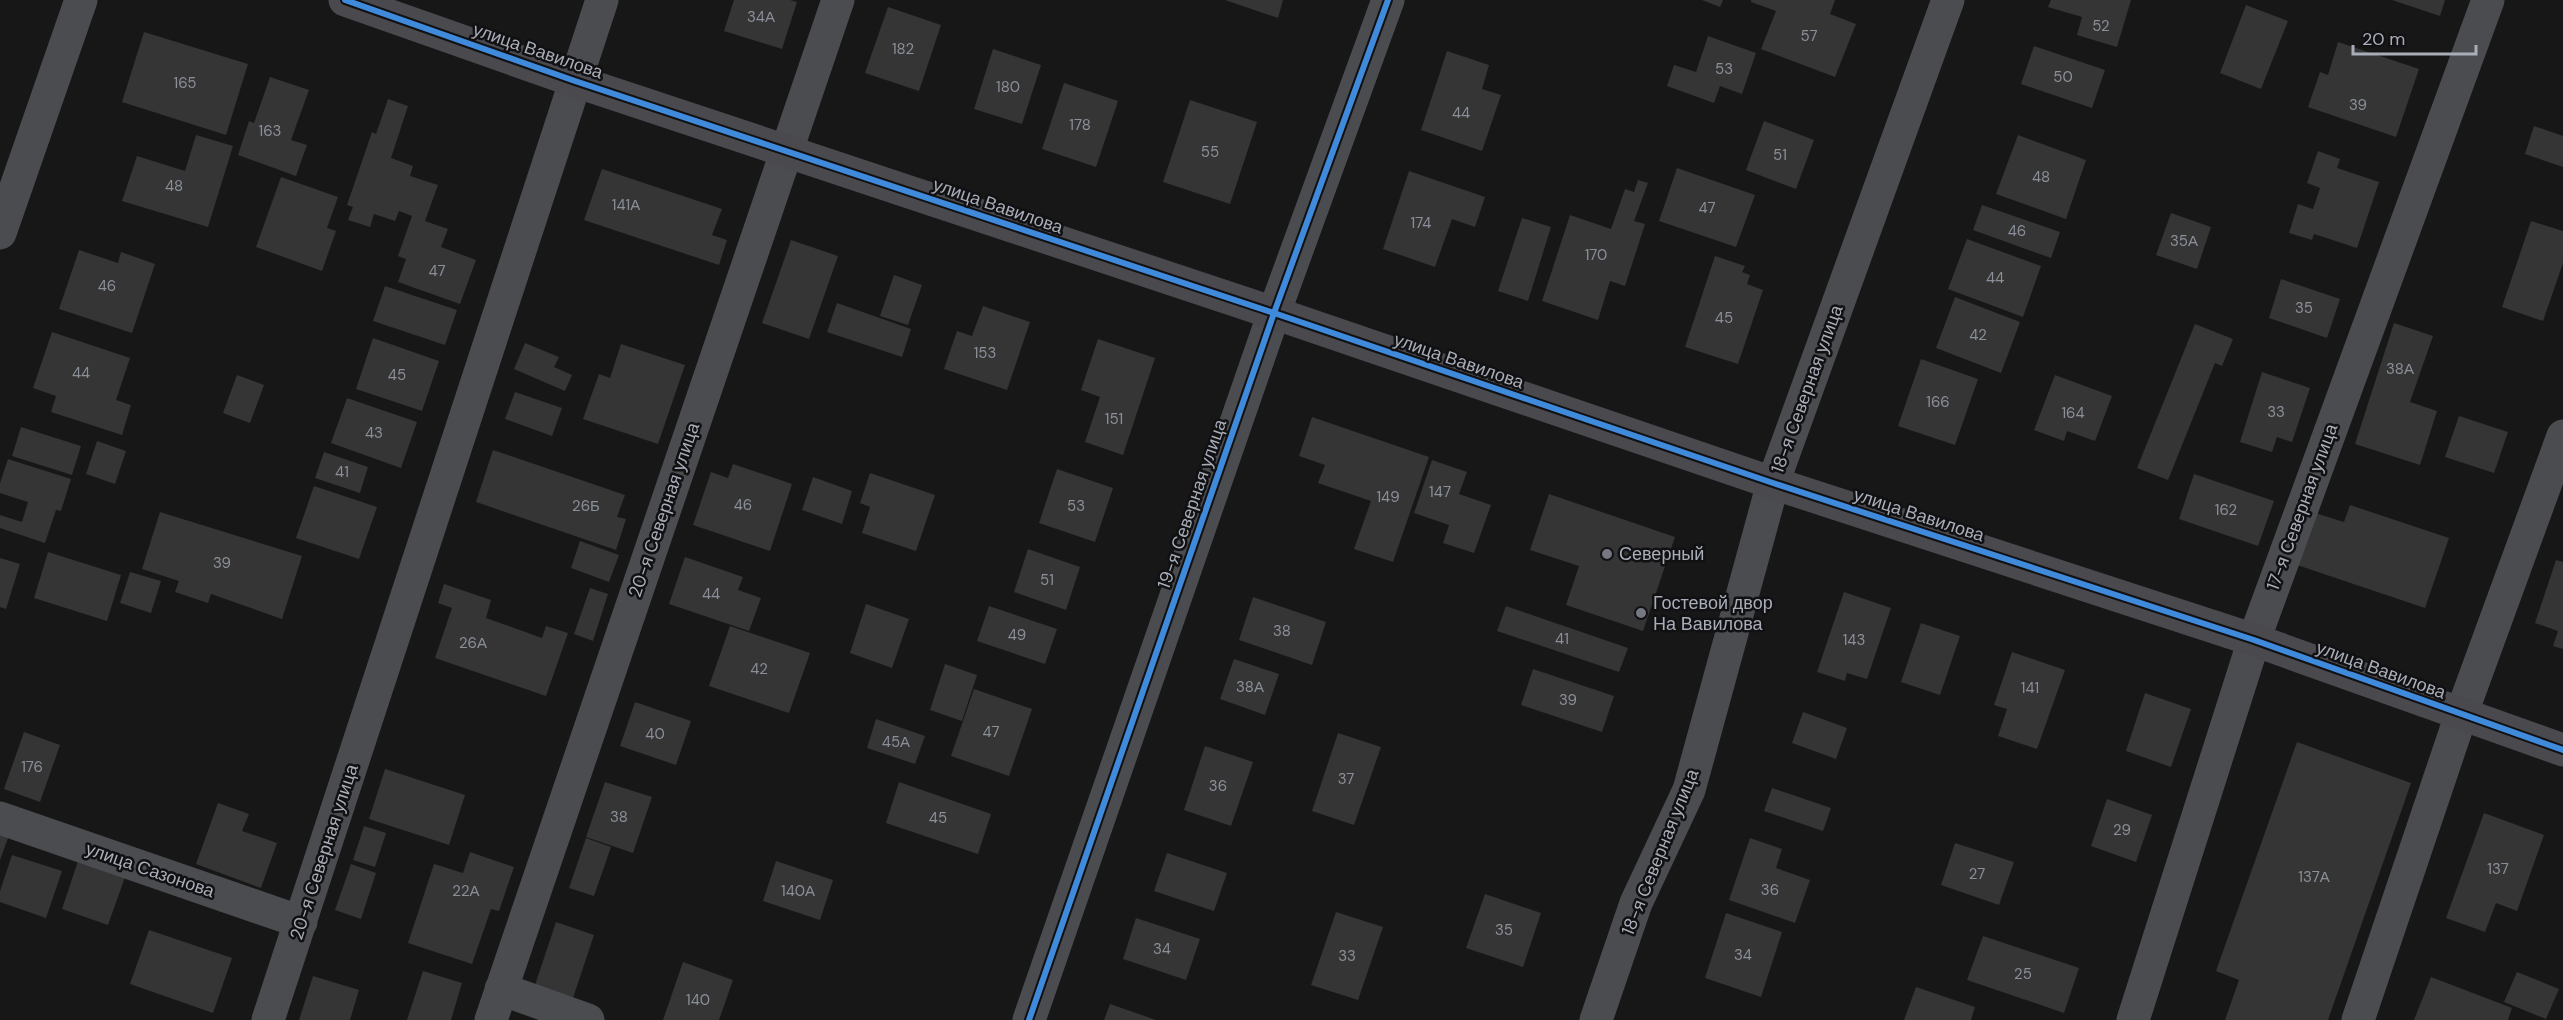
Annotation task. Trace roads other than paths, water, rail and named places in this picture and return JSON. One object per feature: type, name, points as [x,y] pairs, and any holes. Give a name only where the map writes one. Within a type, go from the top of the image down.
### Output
[{"type":"street","points":[[0,233],[81,0]]},
{"type":"street","name":"улица Вавилова","points":[[345,0],[575,81],[1274,313],[1773,483],[2254,640],[2563,750]]},
{"type":"street","name":"20-я Северная улица","points":[[268,1020],[602,0]]},
{"type":"street","name":"20-я Северная улица","points":[[491,1020],[838,0]]},
{"type":"street","name":"19-я Северная улица","points":[[1029,1020],[1274,313],[1388,0]]},
{"type":"street","name":"18-я Северная улица","points":[[1596,1020],[1636,903],[1689,789],[1773,483],[1948,0]]},
{"type":"street","name":"17-я Северная улица","points":[[2133,1020],[2254,640],[2488,0]]},
{"type":"street","points":[[2358,1020],[2461,715],[2563,436]]},
{"type":"street","name":"улица Сазонова","points":[[0,818],[301,922]]},
{"type":"street","points":[[501,989],[588,1020]]},
{"type":"place","name":"Северный","points":[[1607,554]]},
{"type":"place","name":"Гостевой двор На Вавилова","points":[[1641,613]]}]
